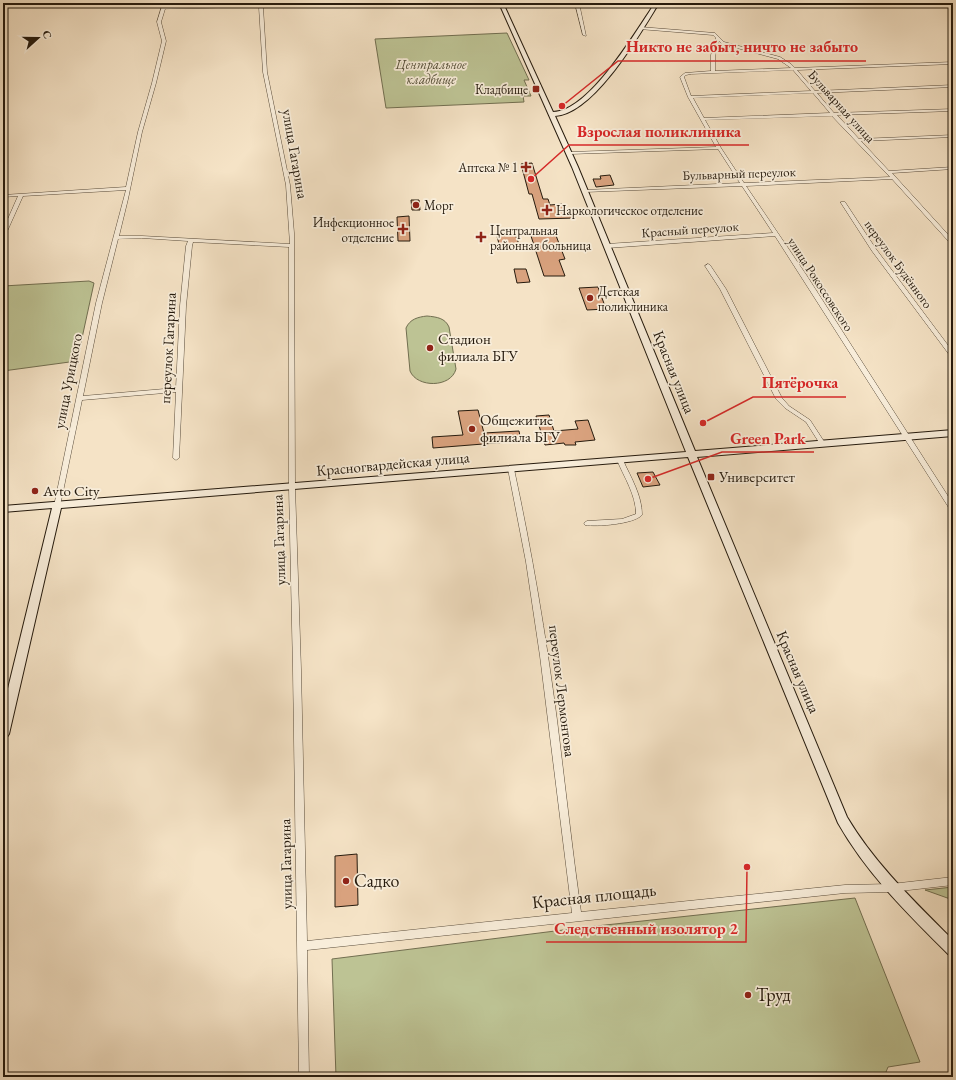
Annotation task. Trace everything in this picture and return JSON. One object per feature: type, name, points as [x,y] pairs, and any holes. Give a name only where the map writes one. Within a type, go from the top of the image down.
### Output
[{"type":"main road","name":"Красная улица","points":[[502,3],[518,44],[553,114],[570,153],[691,454],[842,819],[861,851],[891,888]]},
{"type":"main road","points":[[557,124],[560,118],[598,87],[657,3]]},
{"type":"main road","points":[[553,114],[564,113],[571,110]]},
{"type":"main road","name":"Красногвардейская улица","points":[[3,509],[292,488],[953,433]]},
{"type":"main road","name":"улица Урицкого","points":[[3,734],[57,506]]},
{"type":"main road","points":[[891,888],[953,949]]},
{"type":"street","name":"улица Урицкого","points":[[57,506],[99,303],[128,188],[140,132],[164,41],[159,22],[161,14],[165,8],[165,3]]},
{"type":"street","points":[[165,8],[367,3]]},
{"type":"street","points":[[577,3],[585,35]]},
{"type":"street","name":"улица Гагарина","points":[[261,6],[265,72],[288,185],[291,246],[292,488],[297,663],[304,1077]]},
{"type":"street","name":"Бульварная улица","points":[[640,28],[716,35],[726,44],[781,59],[795,70],[953,243]]},
{"type":"street","points":[[718,38],[713,55],[714,72],[953,63]]},
{"type":"street","points":[[953,46],[951,50],[953,56]]},
{"type":"street","name":"улица Рокоссовского","points":[[714,72],[685,74],[682,78],[702,119],[742,184],[953,509]]},
{"type":"street","points":[[690,97],[953,86]]},
{"type":"street","points":[[702,119],[953,110]]},
{"type":"street","points":[[858,140],[953,136]]},
{"type":"street","points":[[570,153],[719,148]]},
{"type":"street","points":[[889,172],[953,168]]},
{"type":"street","name":"Бульварный переулок","points":[[585,191],[894,178]]},
{"type":"street","points":[[3,196],[128,188]]},
{"type":"street","points":[[3,236],[21,196]]},
{"type":"street","name":"переулок Будённого","points":[[843,203],[874,250],[953,356]]},
{"type":"street","name":"Красный переулок","points":[[607,246],[775,234]]},
{"type":"street","points":[[116,238],[191,240],[291,246]]},
{"type":"street","name":"переулок Гагарина","points":[[176,458],[183,306],[189,246],[191,240]]},
{"type":"street","points":[[708,266],[723,289],[779,399],[787,408],[808,421],[822,443]]},
{"type":"street","points":[[80,398],[178,390]]},
{"type":"street","points":[[587,523],[628,520],[636,518],[639,515],[634,494],[620,460]]},
{"type":"street","name":"переулок Лермонтова","points":[[511,469],[524,529],[537,608],[553,720],[569,864],[577,917]]},
{"type":"street","name":"Красная площадь","points":[[301,946],[845,888],[891,888],[953,881]]},
{"type":"green space","name":"Центральное кладбище","points":[[507,33],[529,80],[524,80],[531,96],[523,96],[524,102],[386,108],[375,39]]},
{"type":"green space","points":[[89,281],[94,283],[77,361],[3,371],[3,286]]},
{"type":"green space","name":"Стадион филиала БГУ","points":[[427,316],[443,320],[449,327],[456,369],[448,380],[434,384],[419,381],[410,371],[406,328],[410,322],[415,319]]},
{"type":"green space","points":[[953,887],[953,900],[925,890]]},
{"type":"green space","points":[[855,898],[920,1062],[888,1067],[884,1077],[336,1077],[332,959],[587,927]]},
{"type":"building","points":[[532,163],[543,199],[548,199],[550,205],[562,204],[564,211],[572,210],[575,218],[539,219],[532,194],[529,194],[521,164]]},
{"type":"building","points":[[610,175],[614,185],[596,187],[593,179],[601,179],[600,176]]},
{"type":"building","name":"Морг","points":[[411,200],[419,200],[420,210],[412,210]]},
{"type":"building","name":"Инфекционное отделение","points":[[409,216],[410,241],[398,241],[397,217]]},
{"type":"building","points":[[514,232],[519,244],[517,244],[518,246],[504,247],[503,244],[499,244],[497,236],[501,236],[500,233]]},
{"type":"building","points":[[555,233],[565,259],[559,260],[565,276],[544,276],[531,236]]},
{"type":"building","points":[[514,269],[526,269],[530,282],[517,283]]},
{"type":"building","name":"Детская поликлиника","points":[[598,287],[606,309],[587,310],[579,288]]},
{"type":"building","name":"Общежитие филиала БГУ","points":[[478,410],[484,433],[519,431],[521,441],[433,448],[432,437],[463,435],[458,411]]},
{"type":"building","points":[[549,415],[554,431],[578,429],[575,421],[588,420],[595,440],[575,442],[576,445],[565,445],[564,443],[545,445],[536,416]]},
{"type":"building","points":[[653,472],[660,485],[643,487],[637,473]]},
{"type":"building","name":"Садко","points":[[357,854],[358,905],[335,907],[335,856]]},
{"type":"place","name":"Кладбище","points":[[536,89]]},
{"type":"place","name":"Никто не забыт, ничто не забыто","points":[[562,106]]},
{"type":"place","name":"Аптека № 1","points":[[526,167]]},
{"type":"place","name":"Взрослая поликлиника","points":[[531,179]]},
{"type":"place","name":"Морг","points":[[416,205]]},
{"type":"place","name":"Наркологическое отделение","points":[[547,210]]},
{"type":"place","name":"Инфекционное отделение","points":[[403,229]]},
{"type":"place","name":"Центральная районная больница","points":[[481,237]]},
{"type":"place","name":"Детская поликлиника","points":[[590,298]]},
{"type":"place","name":"Стадион филиала БГУ","points":[[430,348]]},
{"type":"place","name":"Пятёрочка","points":[[703,423]]},
{"type":"place","name":"Общежитие филиала БГУ","points":[[472,429]]},
{"type":"place","name":"Университет","points":[[711,477]]},
{"type":"place","name":"Green Park","points":[[648,479]]},
{"type":"place","name":"Avto City","points":[[35,491]]},
{"type":"place","name":"Следственный изолятор 2","points":[[747,867]]},
{"type":"place","name":"Садко","points":[[346,881]]},
{"type":"place","name":"Труд","points":[[748,995]]}]
